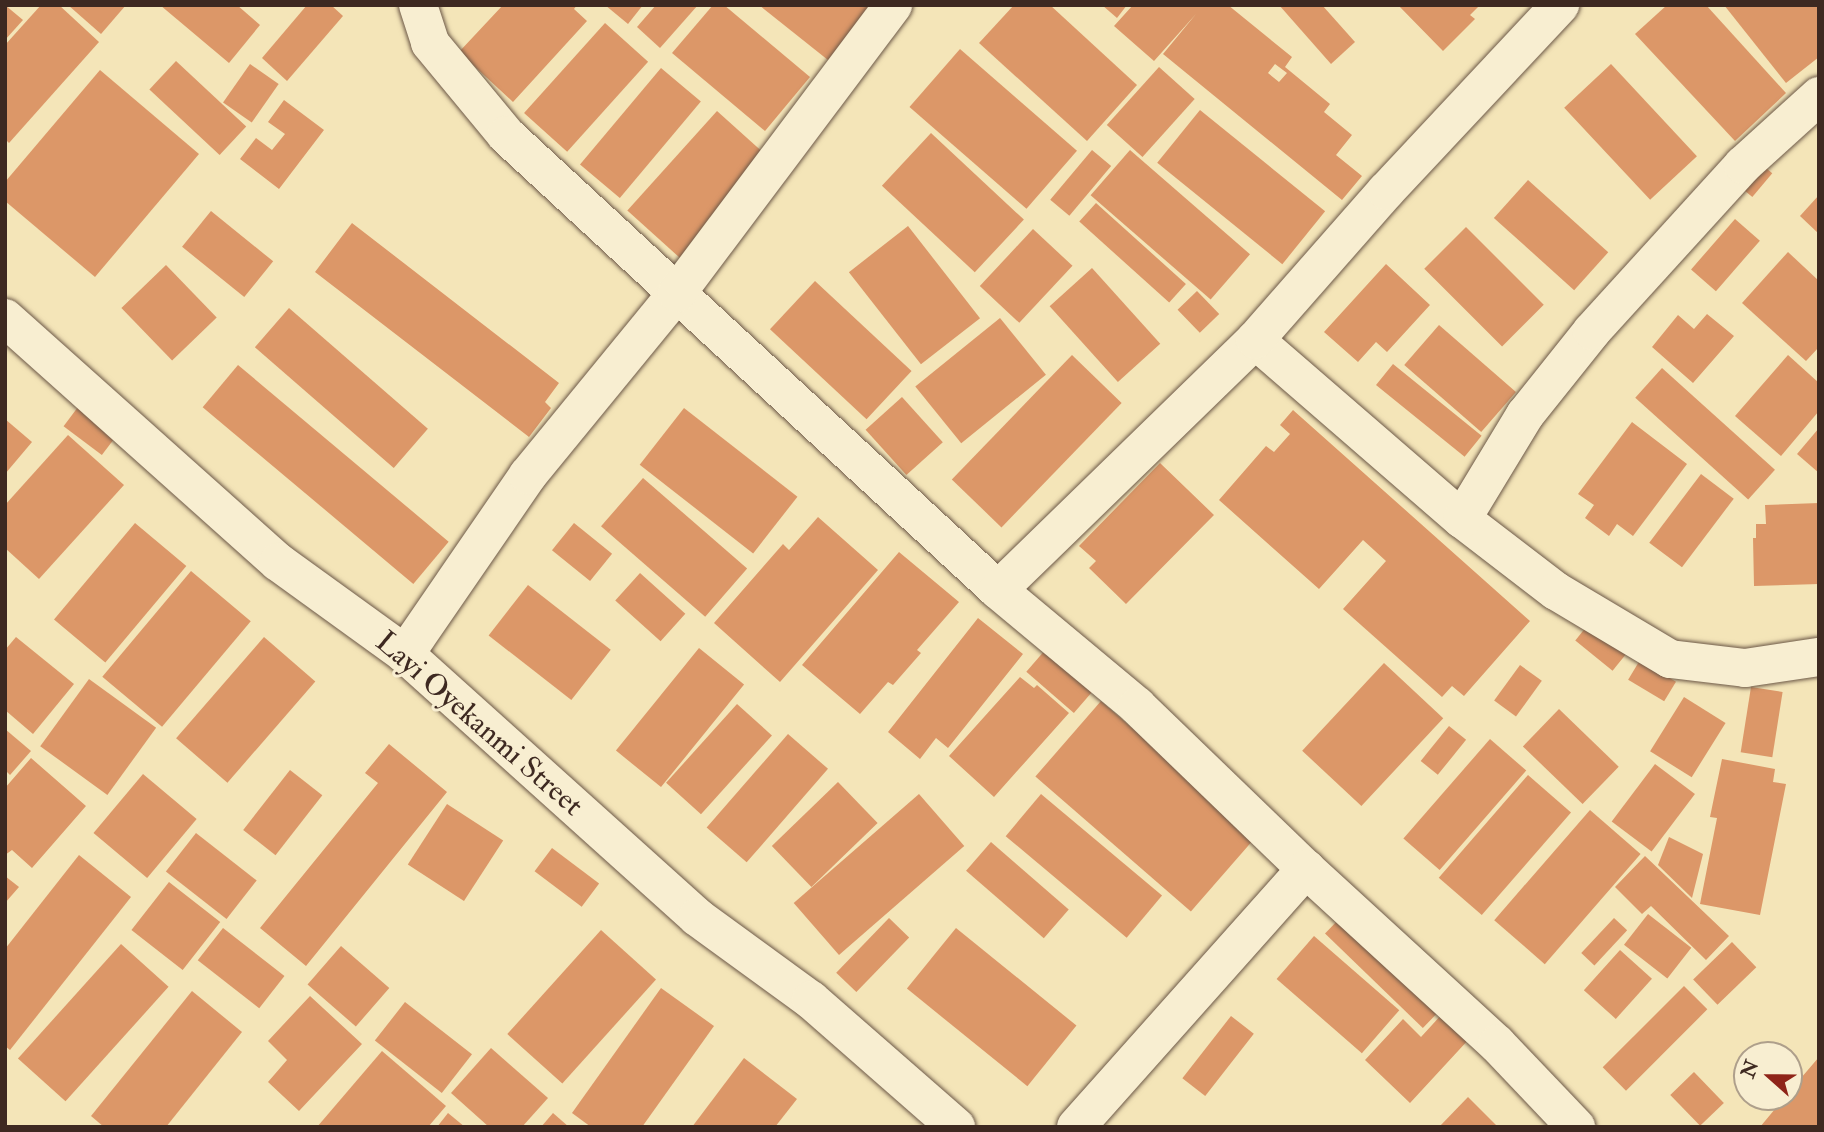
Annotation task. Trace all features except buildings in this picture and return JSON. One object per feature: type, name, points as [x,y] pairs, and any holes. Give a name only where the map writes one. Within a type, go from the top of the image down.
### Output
[{"type":"street","points":[[418,5],[430,43],[506,135],[601,226],[998,590],[1137,706],[1306,869],[1497,1044],[1576,1127]]},
{"type":"street","points":[[405,654],[528,475],[677,293],[893,5]]},
{"type":"street","points":[[998,590],[1255,340],[1386,191],[1560,5]]},
{"type":"street","points":[[1462,519],[1525,415],[1592,331],[1743,165],[1819,96]]},
{"type":"street","name":"Layi Oyekanmi Street","points":[[5,318],[278,562],[405,654],[697,916],[811,1000],[956,1127]]},
{"type":"street","points":[[1255,340],[1462,519],[1556,591],[1670,659],[1745,668],[1819,657]]},
{"type":"street","points":[[1076,1127],[1306,869]]}]
